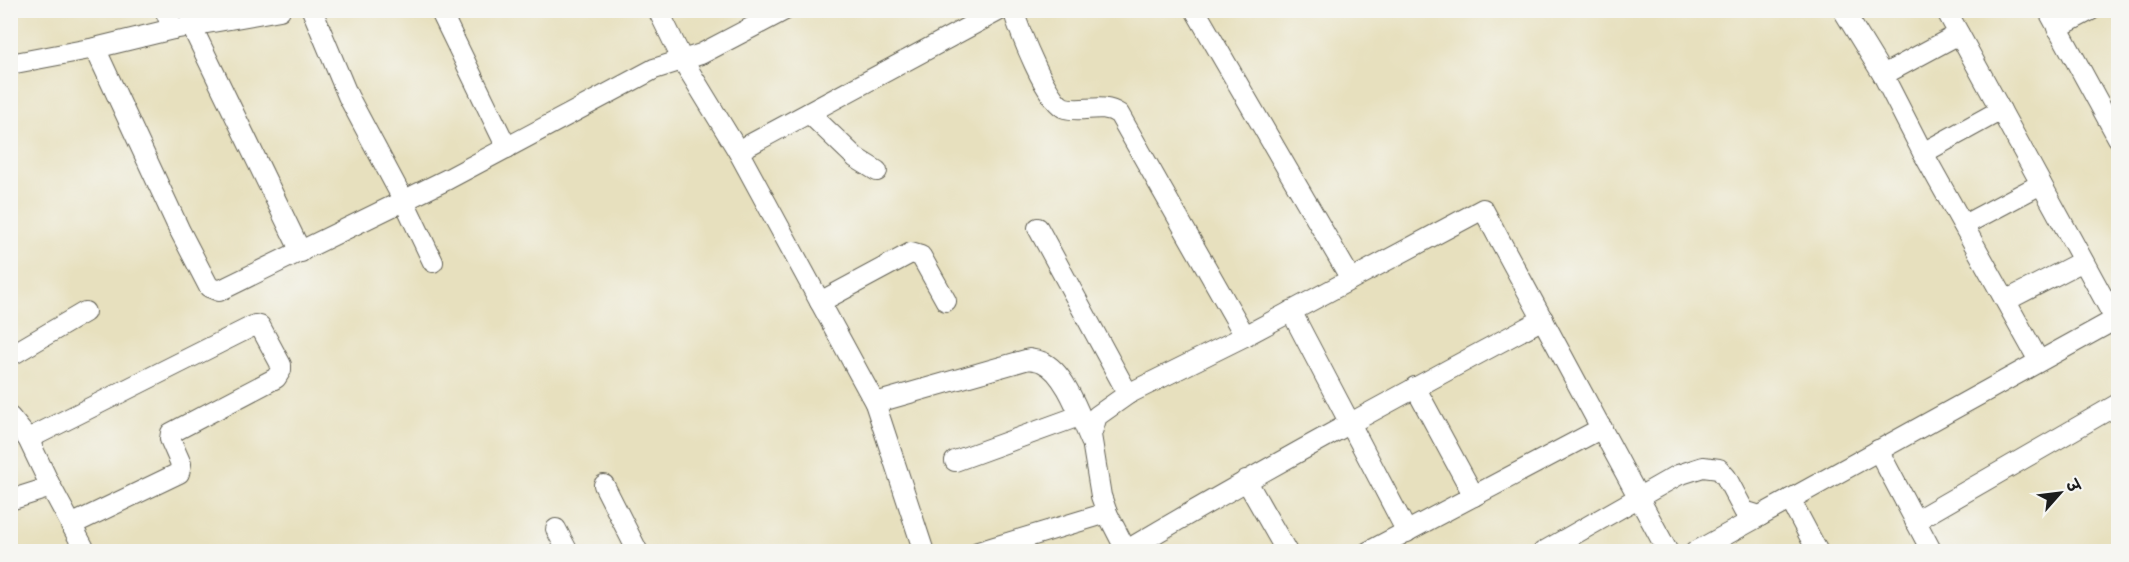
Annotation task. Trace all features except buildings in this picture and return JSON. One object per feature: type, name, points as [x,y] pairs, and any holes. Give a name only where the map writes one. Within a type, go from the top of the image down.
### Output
[{"type":"street","points":[[312,10],[348,96],[404,201],[433,262]]},
{"type":"street","points":[[440,10],[507,148]]},
{"type":"street","points":[[658,10],[683,61],[738,151],[876,404],[924,552]]},
{"type":"street","points":[[95,48],[178,229],[209,287],[219,291],[404,201],[654,69],[701,54],[785,10]]},
{"type":"street","points":[[738,151],[1000,10]]},
{"type":"street","points":[[1013,10],[1032,60],[1056,102],[1065,108],[1109,107],[1119,114],[1245,336]]},
{"type":"street","points":[[1195,10],[1351,279]]},
{"type":"street","points":[[1843,10],[1883,75],[1923,153],[2039,361]]},
{"type":"street","points":[[1707,549],[1790,499],[2117,319],[1946,10]]},
{"type":"street","points":[[2091,10],[2053,19],[2118,138]]},
{"type":"street","points":[[10,64],[95,48],[176,21],[272,11]]},
{"type":"street","points":[[176,21],[301,252]]},
{"type":"street","points":[[1883,75],[1959,34]]},
{"type":"street","points":[[1923,153],[2001,110]]},
{"type":"street","points":[[809,112],[856,158],[877,171]]},
{"type":"street","points":[[1964,225],[2041,184]]},
{"type":"street","points":[[1543,319],[1350,422],[1246,480],[1127,551],[1107,513],[1101,496],[1091,441],[1097,416],[1128,394],[1245,336],[1483,209],[1543,319],[1640,498],[1668,552]]},
{"type":"street","points":[[1038,228],[1128,394]]},
{"type":"street","points":[[820,302],[911,253],[921,256],[946,301]]},
{"type":"street","points":[[2007,300],[2083,261]]},
{"type":"street","points":[[1291,311],[1407,532]]},
{"type":"street","points":[[10,356],[85,312]]},
{"type":"street","points":[[28,439],[255,325],[260,326],[281,365],[276,378],[171,433],[170,439],[181,464],[179,473],[71,525]]},
{"type":"street","points":[[876,404],[1029,359],[1041,361],[1050,366],[1062,380],[1091,441]]},
{"type":"street","points":[[1415,387],[1474,496]]},
{"type":"street","points":[[1915,520],[2118,404]]},
{"type":"street","points":[[955,461],[1079,416]]},
{"type":"street","points":[[10,417],[28,439],[86,552]]},
{"type":"street","points":[[1368,552],[1602,428]]},
{"type":"street","points":[[1878,450],[1932,552]]},
{"type":"street","points":[[1548,550],[1692,469],[1712,467],[1719,469],[1726,477],[1744,511],[1760,516]]},
{"type":"street","points":[[1246,480],[1287,552]]},
{"type":"street","points":[[604,485],[638,552]]},
{"type":"street","points":[[10,500],[51,487]]},
{"type":"street","points":[[1790,499],[1818,552]]},
{"type":"street","points":[[978,552],[1107,513]]},
{"type":"street","points":[[556,529],[568,552]]}]
